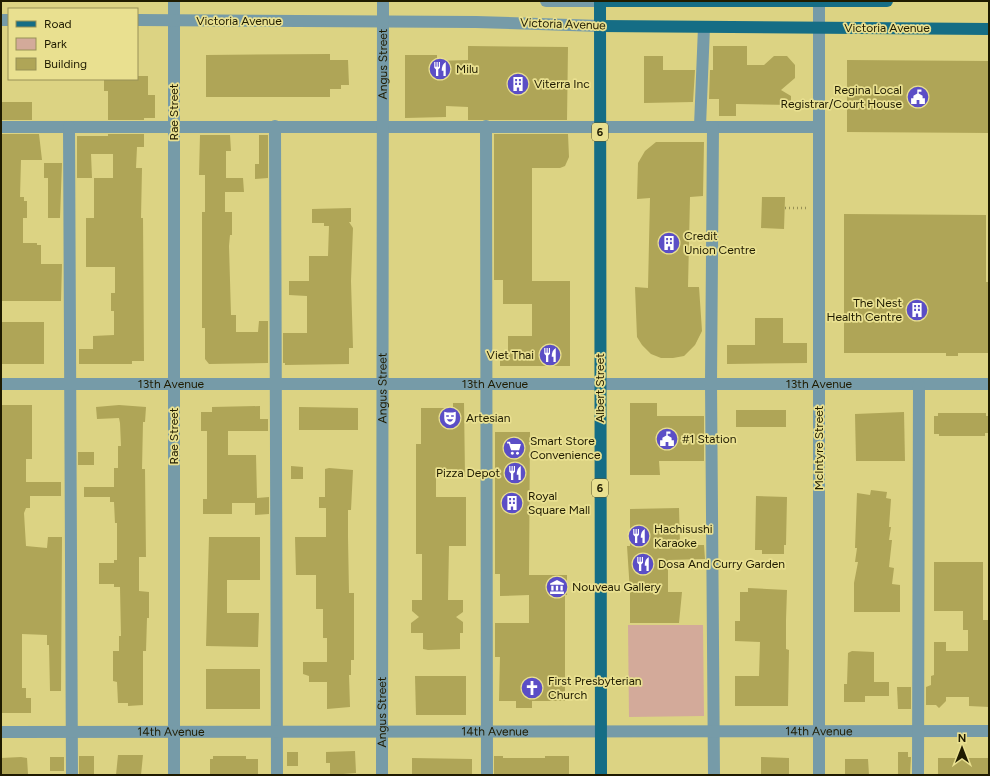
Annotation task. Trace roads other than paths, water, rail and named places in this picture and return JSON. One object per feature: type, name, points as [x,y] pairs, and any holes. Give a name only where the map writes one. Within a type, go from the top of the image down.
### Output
[{"type":"main road","name":"Victoria Avenue","points":[[600,1],[887,1]]},
{"type":"main road","name":"Albert Street","points":[[600,1],[601,775]]},
{"type":"main road","name":"Victoria Avenue","points":[[600,26],[989,28]]},
{"type":"street","name":"Rae Street","points":[[174,1],[174,775]]},
{"type":"street","name":"Angus Street","points":[[382,775],[383,1]]},
{"type":"street","name":"Victoria Avenue","points":[[546,1],[600,1]]},
{"type":"street","name":"McIntyre Street","points":[[819,775],[820,1]]},
{"type":"street","name":"Victoria Avenue","points":[[138,20],[476,22],[600,26]]},
{"type":"street","points":[[700,126],[704,26]]},
{"type":"street","points":[[276,126],[277,775]]},
{"type":"street","points":[[486,126],[487,775]]},
{"type":"street","points":[[1,127],[819,127]]},
{"type":"street","points":[[69,127],[72,775]]},
{"type":"street","points":[[714,127],[711,383],[714,775]]},
{"type":"street","name":"13th Avenue","points":[[1,384],[989,384]]},
{"type":"street","points":[[918,775],[919,384]]},
{"type":"street","name":"14th Avenue","points":[[1,732],[989,731]]},
{"type":"place","name":"Milu","points":[[440,69]]},
{"type":"place","name":"Viterra Inc","points":[[518,84]]},
{"type":"place","name":"Regina Local Registrar/Court House","points":[[918,97]]},
{"type":"place","name":"Credit Union Centre","points":[[669,243]]},
{"type":"place","name":"The Nest Health Centre","points":[[917,310]]},
{"type":"place","name":"Viet Thai","points":[[550,355]]},
{"type":"place","name":"Artesian","points":[[450,418]]},
{"type":"place","name":"#1 Station","points":[[667,439]]},
{"type":"place","name":"Smart Store Convenience","points":[[514,448]]},
{"type":"place","name":"Pizza Depot","points":[[515,473]]},
{"type":"place","name":"Royal Square Mall","points":[[512,503]]},
{"type":"place","name":"Hachisushi Karaoke","points":[[639,536]]},
{"type":"place","name":"Dosa And Curry Garden","points":[[643,564]]},
{"type":"place","name":"Nouveau Gallery","points":[[557,587]]},
{"type":"place","name":"First Presbyterian Church","points":[[532,688]]}]
